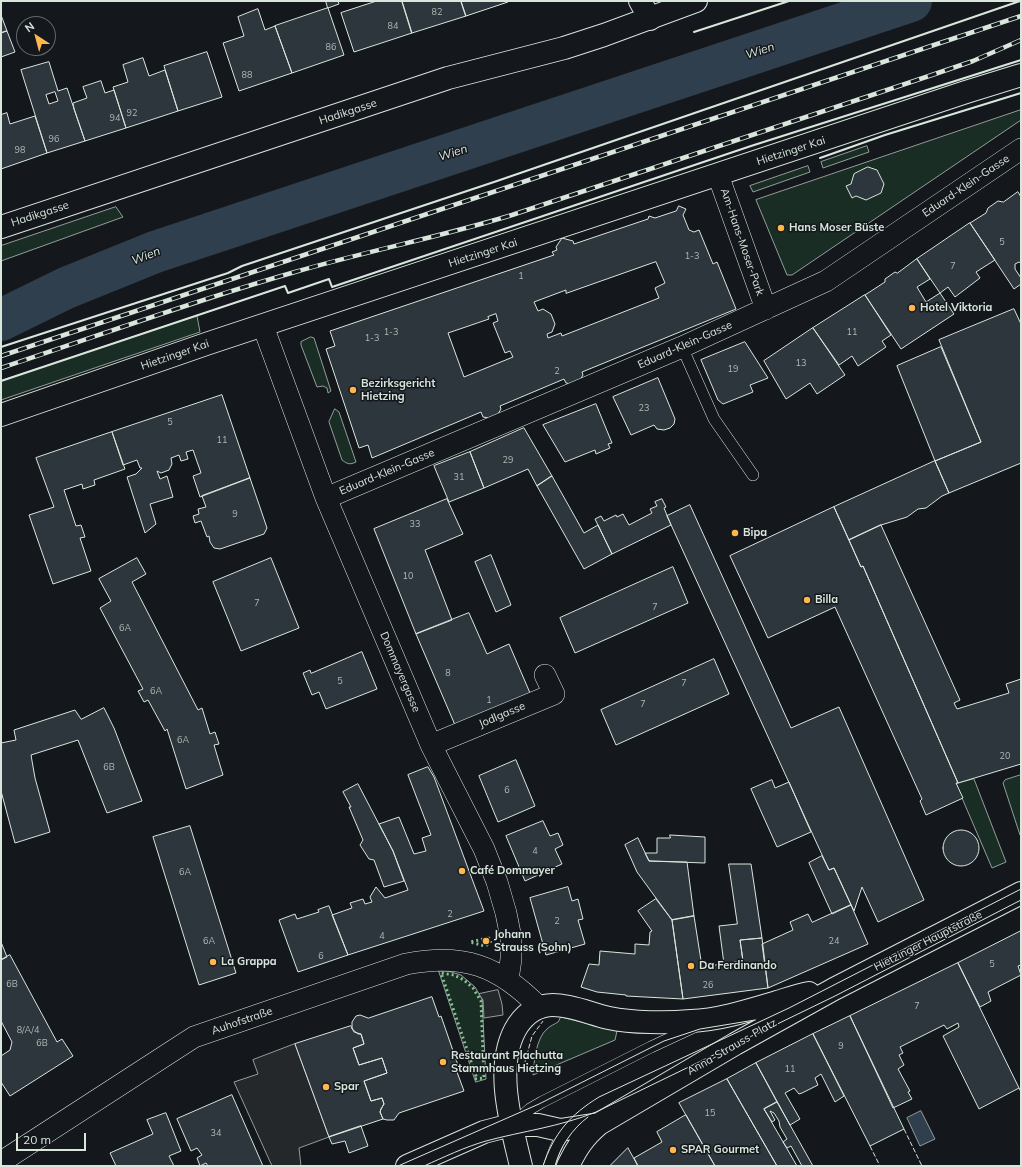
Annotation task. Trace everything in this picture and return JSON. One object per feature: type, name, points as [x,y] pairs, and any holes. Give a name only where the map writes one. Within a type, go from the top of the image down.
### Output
[{"type":"main road","name":"Hadikgasse","points":[[1,227],[448,78],[564,48],[645,10],[696,1]]},
{"type":"main road","name":"Hietzinger Kai","points":[[1,415],[209,343],[1021,75]]},
{"type":"main road","name":"Hietzinger Hauptstraße","points":[[834,989],[1021,894]]},
{"type":"main road","name":"Anna-Strauss-Platz","points":[[539,1007],[554,1005],[568,1006],[611,1018],[628,1020],[692,1022],[739,1013],[804,994],[834,989]]},
{"type":"main road","name":"Anna-Strauss-Platz","points":[[511,1125],[538,1126],[560,1130],[600,1124],[742,1040],[834,989]]},
{"type":"main road","points":[[521,1166],[511,1125],[506,1089],[505,1065],[507,1049],[512,1034],[523,1018],[539,1007]]},
{"type":"main road","points":[[568,1166],[576,1149],[587,1135],[600,1124]]},
{"type":"main road","points":[[407,1166],[484,1132],[511,1125]]},
{"type":"street","name":"Eduard-Klein-Gasse","points":[[326,498],[682,347],[826,281],[1021,149]]},
{"type":"street","name":"Am-Hans-Moser-Park","points":[[718,175],[766,309]]},
{"type":"street","name":"Dommayergasse","points":[[263,326],[326,498],[431,745],[484,849],[497,882],[506,913],[510,938],[511,959],[508,980]]},
{"type":"street","name":"Jodlgasse","points":[[431,745],[554,694],[545,675]]},
{"type":"street","name":"Auhofstraße","points":[[1,1162],[194,1037],[406,964],[424,960],[466,961],[488,969],[508,980]]},
{"type":"street","points":[[508,980],[539,1007]]},
{"type":"lane","points":[[682,347],[714,419],[753,475]]},
{"type":"lane","name":"Anna-Strauss-Platz","points":[[511,1125],[530,1109],[542,1102],[651,1047],[713,1018]]},
{"type":"lane","points":[[549,1166],[553,1154],[564,1134],[576,1127]]},
{"type":"green space","points":[[1021,110],[1021,120],[792,275],[787,275],[756,200]]},
{"type":"green space","points":[[867,146],[869,152],[823,168],[821,162]]},
{"type":"green space","points":[[808,166],[810,172],[753,192],[750,186]]},
{"type":"green space","points":[[116,207],[123,217],[1,261],[1,246]]},
{"type":"green space","points":[[197,316],[200,332],[1,400],[1,381]]},
{"type":"green space","points":[[311,337],[314,338],[331,391],[328,393],[327,388],[323,386],[317,387],[301,345],[301,342]]},
{"type":"green space","points":[[335,409],[339,412],[356,462],[352,464],[342,460],[329,422]]},
{"type":"green space","points":[[1021,775],[1020,835],[1003,783],[1005,780]]},
{"type":"green space","points":[[974,779],[1006,862],[992,868],[956,784]]},
{"type":"green space","points":[[439,971],[448,971],[461,975],[475,987],[482,999],[486,1079],[476,1082]]},
{"type":"green space","points":[[561,1017],[617,1031],[615,1040],[533,1075],[536,1050],[540,1038],[547,1029],[558,1022]]},
{"type":"shaded area","points":[[498,990],[503,1015],[484,1018],[483,1000],[479,994]]},
{"type":"shaded area","points":[[295,1044],[329,1137],[299,1148],[301,1166],[272,1166],[234,1082],[258,1074],[253,1060]]},
{"type":"water","points":[[921,1111],[935,1139],[920,1146],[907,1118]]},
{"type":"building","points":[[326,1],[338,1],[339,4],[328,8]]},
{"type":"building","points":[[377,1],[402,1],[412,33],[354,52],[341,13]]},
{"type":"building","points":[[402,1],[461,1],[466,16],[412,33]]},
{"type":"building","points":[[461,1],[507,1],[508,2],[466,16]]},
{"type":"building","points":[[328,8],[344,55],[292,73],[275,26]]},
{"type":"building","points":[[258,9],[265,30],[275,26],[292,73],[239,91],[223,43],[244,36],[238,17]]},
{"type":"building","points":[[1,15],[7,31],[1,33]]},
{"type":"building","points":[[7,31],[15,52],[1,57],[1,33]]},
{"type":"building","points":[[207,52],[222,97],[178,111],[164,66]]},
{"type":"building","points":[[143,58],[149,76],[165,70],[178,111],[126,128],[113,87],[128,82],[123,65]]},
{"type":"building","points":[[49,62],[58,91],[67,88],[85,141],[47,153],[21,70]],"holes":[[[55,92],[58,101],[49,104],[46,95]]]},
{"type":"building","points":[[101,81],[105,93],[114,90],[126,128],[85,141],[73,103],[87,98],[83,87]]},
{"type":"building","points":[[7,113],[10,124],[35,116],[47,153],[1,169],[1,115]]},
{"type":"building","points":[[868,167],[877,170],[884,184],[881,193],[866,200],[856,196],[852,198],[846,186],[851,184],[854,174]]},
{"type":"building","points":[[1018,192],[1021,197],[1021,263],[1019,262],[1015,264],[1015,269],[1021,278],[1021,284],[1014,289],[970,223],[986,213],[988,208],[998,201],[1003,202]]},
{"type":"building","points":[[679,206],[686,209],[683,215],[689,230],[694,232],[699,230],[713,264],[717,262],[736,309],[582,372],[583,375],[577,385],[566,383],[564,379],[500,406],[501,409],[495,419],[483,417],[481,412],[372,458],[368,445],[359,448],[326,349],[335,346],[330,331],[554,255],[552,252],[557,250],[556,247],[562,238],[573,241],[574,244],[648,219],[649,216],[655,218],[676,211]],"holes":[[[656,262],[665,283],[655,288],[659,298],[562,336],[561,333],[548,338],[547,334],[552,332],[555,324],[551,314],[543,309],[538,311],[534,302],[566,290],[566,293]],[[496,314],[498,321],[493,323],[505,353],[510,351],[513,357],[464,377],[448,333],[489,319],[488,317]]]},
{"type":"building","points":[[970,223],[995,260],[976,272],[980,278],[955,297],[948,287],[940,293],[917,259]]},
{"type":"building","name":"Hotel Viktoria","points":[[917,259],[930,279],[917,287],[926,302],[940,293],[954,314],[901,349],[865,295],[885,282],[885,279],[895,272],[897,273]]},
{"type":"building","points":[[865,295],[891,335],[882,341],[886,347],[858,366],[852,356],[839,365],[813,328]]},
{"type":"building","points":[[1014,309],[1021,324],[1021,463],[949,493],[935,461],[981,442],[939,340]]},
{"type":"building","points":[[813,328],[845,375],[817,394],[810,383],[786,399],[764,361]]},
{"type":"building","points":[[745,342],[768,378],[750,385],[753,392],[723,404],[718,400],[701,360]]},
{"type":"building","points":[[941,347],[981,442],[935,461],[897,366]]},
{"type":"building","points":[[658,378],[675,419],[674,424],[670,428],[664,430],[657,429],[654,425],[631,435],[613,397]]},
{"type":"building","points":[[222,395],[250,478],[200,497],[193,476],[201,473],[193,450],[186,452],[188,459],[181,461],[179,455],[171,458],[172,464],[169,470],[161,473],[157,471],[160,479],[167,476],[173,497],[150,504],[156,524],[145,533],[127,477],[136,474],[142,468],[140,468],[137,460],[123,465],[112,432]]},
{"type":"building","points":[[596,404],[612,443],[608,444],[610,448],[596,454],[595,450],[565,462],[543,425]]},
{"type":"building","points":[[524,428],[552,476],[537,486],[528,469],[484,488],[470,452]]},
{"type":"building","points":[[112,432],[125,469],[94,480],[95,485],[83,489],[82,484],[64,490],[76,526],[81,525],[85,537],[80,538],[91,571],[53,584],[29,515],[54,507],[36,458]]},
{"type":"building","points":[[470,452],[484,488],[449,502],[434,466]]},
{"type":"building","points":[[935,461],[949,493],[942,496],[926,508],[918,509],[907,517],[881,525],[849,540],[834,507]]},
{"type":"building","points":[[552,476],[584,533],[598,525],[612,554],[584,569],[537,486]]},
{"type":"building","points":[[250,478],[267,528],[264,534],[220,549],[214,548],[210,542],[209,536],[207,537],[201,521],[195,523],[193,516],[199,514],[198,509],[206,507],[202,496]]},
{"type":"building","points":[[447,499],[463,534],[425,550],[452,620],[416,634],[374,529]]},
{"type":"building","points":[[662,499],[671,525],[612,554],[595,519],[601,516],[604,521],[616,515],[617,517],[623,514],[629,525],[652,513],[650,509],[657,506],[655,502]]},
{"type":"building","points":[[690,505],[791,728],[839,707],[924,900],[878,922],[862,887],[854,911],[834,868],[829,870],[667,516]]},
{"type":"building","points":[[834,507],[861,567],[863,566],[958,783],[956,783],[963,798],[926,815],[920,801],[922,799],[835,607],[768,638],[730,556]]},
{"type":"building","points":[[881,525],[960,700],[954,703],[957,709],[1009,693],[1006,684],[1021,679],[1021,764],[958,783],[863,566],[861,567],[849,540]]},
{"type":"building","points":[[491,555],[511,605],[496,612],[475,562]]},
{"type":"building","points":[[137,558],[146,574],[132,582],[198,710],[202,708],[210,734],[215,732],[219,744],[214,745],[223,775],[186,789],[167,729],[165,731],[148,700],[144,702],[138,691],[143,689],[100,608],[111,601],[99,579]]},
{"type":"building","points":[[271,558],[299,628],[241,651],[213,582]]},
{"type":"building","points":[[673,567],[688,603],[575,653],[560,618]]},
{"type":"building","points":[[469,613],[487,654],[509,644],[530,693],[455,725],[416,634]]},
{"type":"building","points":[[362,652],[377,689],[326,709],[319,692],[312,695],[303,673],[310,670],[311,673]]},
{"type":"building","points":[[714,659],[729,694],[616,745],[601,710]]},
{"type":"building","points":[[104,708],[114,728],[142,801],[107,813],[78,740],[31,755],[35,778],[50,832],[15,843],[1,791],[1,743],[16,740],[14,730],[75,710],[81,719]]},
{"type":"building","points":[[516,760],[535,806],[498,822],[479,776]]},
{"type":"building","points":[[428,767],[434,777],[484,911],[348,955],[332,915],[352,908],[350,903],[363,899],[365,904],[372,902],[370,897],[376,887],[385,898],[408,890],[393,851],[379,824],[399,817],[414,854],[426,851],[422,838],[431,835],[408,775]]},
{"type":"building","points":[[772,780],[775,788],[789,782],[811,832],[777,847],[751,789]]},
{"type":"building","points":[[358,784],[393,851],[404,881],[384,887],[374,860],[369,859],[360,845],[363,840],[349,807],[351,807],[343,792]]},
{"type":"building","points":[[543,821],[550,836],[558,833],[563,845],[555,849],[562,864],[525,881],[506,836]]},
{"type":"building","points":[[190,826],[236,973],[199,985],[153,837]]},
{"type":"building","points":[[964,830],[974,835],[978,841],[978,855],[974,861],[968,865],[958,866],[948,861],[944,855],[943,845],[948,835],[954,831]]},
{"type":"building","points":[[670,835],[705,837],[705,863],[649,861],[645,853],[657,853],[657,838],[670,838]]},
{"type":"building","points":[[638,838],[649,861],[687,862],[694,916],[672,920],[637,872],[625,845]]},
{"type":"building","points":[[822,856],[829,870],[834,868],[851,905],[832,914],[809,863]]},
{"type":"building","points":[[729,864],[751,864],[762,938],[740,940],[743,961],[724,964],[719,926],[737,924]]},
{"type":"building","points":[[568,887],[572,901],[578,899],[583,919],[578,920],[585,944],[546,955],[530,898]]},
{"type":"building","points":[[656,899],[672,920],[683,999],[626,996],[597,992],[581,987],[589,964],[599,965],[600,951],[635,954],[635,944],[649,945],[650,932],[652,931],[638,911]]},
{"type":"building","points":[[851,905],[868,944],[768,988],[762,944],[793,930],[790,922],[808,914],[812,922]]},
{"type":"building","points":[[329,906],[348,955],[298,972],[279,920],[295,914],[297,919],[319,912],[318,910]]},
{"type":"building","points":[[694,916],[702,967],[743,961],[740,940],[762,938],[768,988],[683,999],[672,920]]},
{"type":"building","points":[[1021,931],[1021,965],[1018,966],[1021,975],[988,992],[991,1001],[980,1007],[958,963]]},
{"type":"building","points":[[1,942],[7,957],[1,960]]},
{"type":"building","points":[[10,955],[57,1042],[62,1039],[73,1056],[10,1096],[1,1082],[1,1056],[10,1050],[12,1042],[1,1021],[1,960]]},
{"type":"building","points":[[958,963],[1019,1088],[979,1109],[943,1036],[959,1027],[958,1023],[947,1029],[944,1025],[900,1047],[903,1053],[899,1055],[904,1065],[898,1069],[910,1091],[908,1092],[912,1099],[893,1108],[850,1016]]},
{"type":"building","points":[[432,997],[439,1017],[441,1016],[460,1071],[457,1072],[464,1091],[399,1113],[394,1120],[383,1119],[380,1112],[384,1104],[382,1098],[371,1101],[364,1081],[387,1073],[382,1058],[359,1065],[353,1048],[364,1044],[361,1034],[358,1034],[352,1029],[352,1022],[356,1016],[360,1015],[368,1018]]},
{"type":"building","points":[[850,1016],[904,1129],[870,1146],[813,1034]]},
{"type":"building","points":[[351,1026],[354,1032],[361,1034],[364,1044],[353,1048],[359,1065],[382,1058],[387,1073],[364,1081],[371,1101],[382,1098],[384,1104],[380,1112],[383,1119],[329,1137],[295,1044]]},
{"type":"building","points":[[813,1034],[844,1096],[835,1102],[821,1074],[815,1078],[818,1085],[799,1094],[794,1088],[785,1093],[800,1119],[790,1125],[756,1063]]},
{"type":"building","points":[[756,1063],[777,1102],[764,1109],[797,1166],[777,1166],[727,1079]]},
{"type":"building","points":[[727,1079],[777,1166],[715,1166],[679,1103]]},
{"type":"building","points":[[232,1095],[263,1166],[208,1166],[206,1163],[200,1166],[197,1158],[202,1155],[197,1148],[191,1151],[177,1119]]},
{"type":"building","points":[[777,1102],[813,1166],[802,1166],[791,1146],[787,1148],[783,1142],[787,1139],[774,1113],[770,1111],[775,1120],[772,1122],[764,1109]]},
{"type":"building","points":[[166,1113],[181,1151],[169,1156],[174,1166],[116,1166],[110,1153],[153,1134],[147,1120]]},
{"type":"building","points":[[686,1115],[715,1166],[638,1166],[634,1158],[662,1142],[657,1132]]},
{"type":"building","points":[[361,1126],[368,1146],[349,1153],[345,1141],[332,1144],[329,1137]]},
{"type":"building","points":[[628,1148],[638,1166],[610,1166]]},
{"type":"waterway","name":"Wien","points":[[1,320],[66,288],[155,252],[911,1]]},
{"type":"tram line","points":[[543,1166],[552,1144],[564,1126],[571,1118],[599,1097],[789,1008],[1021,889]]},
{"type":"tram line","points":[[424,1166],[478,1143],[555,1125],[596,1112],[835,996],[1021,900]]},
{"type":"tram line","points":[[398,1166],[539,1104],[664,1041],[700,1029],[755,1020]]},
{"type":"tram line","points":[[555,1166],[563,1145],[567,1139],[588,1117]]},
{"type":"railway","points":[[1,356],[1021,16]]},
{"type":"railway","points":[[1,368],[184,306],[258,283],[322,264],[512,215],[973,61],[1021,40]]},
{"type":"hedge","points":[[488,938],[491,939],[490,943],[485,946],[470,942],[488,938]]},
{"type":"hedge","points":[[475,1079],[484,1078],[481,1001],[473,988],[464,980],[454,975],[441,973],[477,1079]]},
{"type":"fence","points":[[525,1062],[532,1036],[543,1021]]},
{"type":"fence","points":[[1019,1088],[1021,1092]]},
{"type":"fence","points":[[904,1129],[922,1166]]},
{"type":"fence","points":[[870,1146],[880,1166]]},
{"type":"wall","points":[[694,32],[789,1]]},
{"type":"wall","points":[[1,347],[228,273],[242,266],[497,181],[1020,1]]},
{"type":"wall","points":[[1,381],[285,286],[288,293],[329,279],[332,287],[751,146],[1021,60]]},
{"type":"wall","points":[[820,158],[885,135],[1021,93]]},
{"type":"place","name":"Hans Moser Büste","points":[[781,228]]},
{"type":"place","name":"Hotel Viktoria","points":[[912,308]]},
{"type":"place","name":"Bezirksgericht Hietzing","points":[[353,390]]},
{"type":"place","name":"Bipa","points":[[735,533]]},
{"type":"place","name":"Billa","points":[[807,600]]},
{"type":"place","name":"Café Dommayer","points":[[462,871]]},
{"type":"place","name":"Johann Strauss (Sohn)","points":[[486,941]]},
{"type":"place","name":"La Grappa","points":[[213,962]]},
{"type":"place","name":"Da Ferdinando","points":[[691,966]]},
{"type":"place","name":"Restaurant Plachutta Stammhaus Hietzing","points":[[443,1062]]},
{"type":"place","name":"Spar","points":[[326,1087]]},
{"type":"place","name":"SPAR Gourmet","points":[[673,1150]]}]
